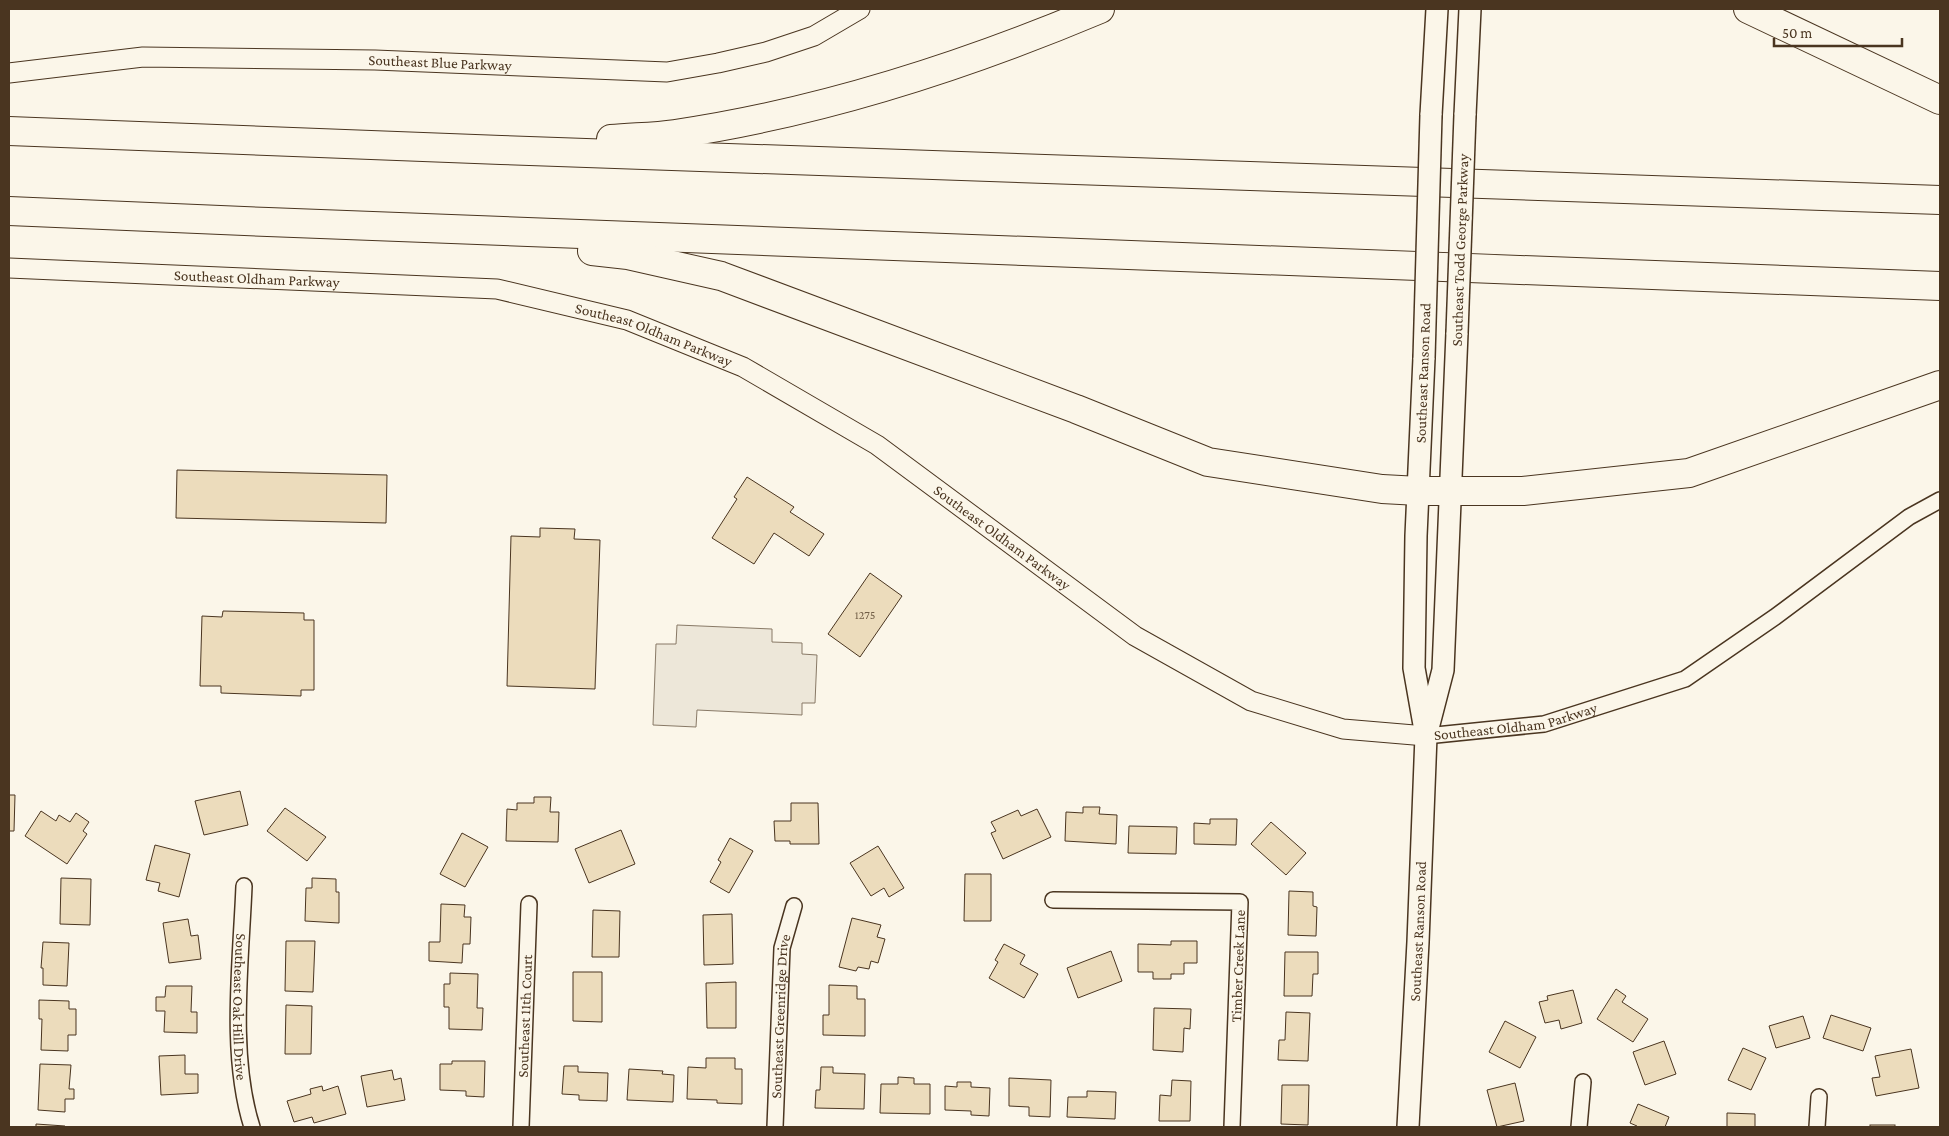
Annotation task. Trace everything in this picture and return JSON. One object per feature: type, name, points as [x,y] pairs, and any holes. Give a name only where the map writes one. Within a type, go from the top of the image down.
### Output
[{"type":"highway","points":[[501,150],[524,138],[610,139],[673,134],[751,121],[929,73],[1037,35],[1100,9]]},
{"type":"highway","points":[[1748,9],[1940,100]]},
{"type":"highway","points":[[9,130],[501,150],[1940,200]]},
{"type":"highway","points":[[9,211],[1940,286]]},
{"type":"highway","points":[[268,222],[281,233],[574,248],[628,255],[721,276],[1076,409],[1208,462],[1382,489],[1451,492],[1522,490],[1689,473],[1940,385]]},
{"type":"main road","name":"Southeast Ranson Road","points":[[1426,736],[1414,668],[1431,115],[1437,9]]},
{"type":"main road","name":"Southeast Todd George Parkway","points":[[1451,492],[1470,9]]},
{"type":"main road","name":"Southeast Ranson Road","points":[[1408,1127],[1426,736],[1443,670],[1451,492]]},
{"type":"street","name":"Southeast Blue Parkway","points":[[9,73],[142,57],[375,60],[667,72],[766,52],[814,36],[860,9]]},
{"type":"street","name":"Southeast Oldham Parkway","points":[[9,268],[497,289],[627,320],[743,367],[877,446],[1135,636],[1251,701],[1343,729],[1426,736],[1544,724],[1685,678],[1775,617],[1908,517],[1940,500]]},
{"type":"street","name":"Southeast Oak Hill Drive","points":[[244,886],[239,1033],[242,1086],[252,1127]]},
{"type":"street","name":"Timber Creek Lane","points":[[1053,900],[1240,902],[1232,1127]]},
{"type":"street","name":"Southeast 11th Court","points":[[520,1127],[528,904]]},
{"type":"street","name":"Southeast Greenridge Drive","points":[[775,1127],[782,948],[794,906]]},
{"type":"street","points":[[1579,1127],[1583,1082]]},
{"type":"street","points":[[1817,1127],[1819,1097]]},
{"type":"shaded area","points":[[677,625],[772,629],[772,642],[802,643],[802,654],[817,655],[815,703],[802,703],[802,715],[697,710],[696,727],[653,725],[656,644],[676,644]]},
{"type":"building","points":[[177,470],[387,475],[386,523],[176,518]]},
{"type":"building","points":[[747,477],[794,507],[790,512],[824,534],[809,556],[774,533],[754,564],[712,538],[737,499],[734,497]]},
{"type":"building","points":[[540,528],[575,529],[574,539],[600,540],[595,689],[507,686],[511,536],[540,537]]},
{"type":"building","points":[[870,573],[902,596],[860,657],[828,634]]},
{"type":"building","points":[[223,611],[304,613],[304,620],[314,620],[314,690],[301,690],[301,696],[221,693],[221,686],[200,686],[202,616],[222,617]]},
{"type":"building","points":[[240,791],[248,825],[204,835],[195,801]]},
{"type":"building","points":[[9,795],[15,795],[14,831],[9,831]]},
{"type":"building","points":[[534,797],[551,797],[550,812],[559,812],[558,842],[506,841],[507,809],[517,810],[517,803],[534,803]]},
{"type":"building","points":[[791,803],[818,803],[819,844],[790,844],[790,841],[775,841],[774,821],[791,821]]},
{"type":"building","points":[[1083,807],[1100,807],[1099,814],[1117,815],[1116,844],[1065,841],[1066,812],[1083,813]]},
{"type":"building","points":[[285,808],[326,837],[307,861],[267,831]]},
{"type":"building","points":[[1037,809],[1051,837],[1003,859],[991,833],[996,831],[991,822],[1018,810],[1021,816]]},
{"type":"building","points":[[41,811],[56,821],[59,815],[70,822],[76,813],[89,822],[83,831],[87,834],[67,864],[25,836]]},
{"type":"building","points":[[1210,819],[1237,819],[1236,845],[1194,844],[1194,823],[1210,824]]},
{"type":"building","points":[[1271,822],[1306,853],[1286,875],[1251,844]]},
{"type":"building","points":[[1129,826],[1177,827],[1176,854],[1128,853]]},
{"type":"building","points":[[621,830],[635,864],[589,883],[575,849]]},
{"type":"building","points":[[462,833],[488,847],[465,887],[440,874]]},
{"type":"building","points":[[730,838],[753,851],[729,893],[710,882],[721,862],[718,860]]},
{"type":"building","points":[[155,845],[190,854],[179,897],[158,891],[160,883],[146,880]]},
{"type":"building","points":[[878,846],[904,888],[889,897],[884,888],[871,896],[850,863]]},
{"type":"building","points":[[965,874],[991,874],[991,921],[964,921]]},
{"type":"building","points":[[61,878],[91,879],[90,925],[60,924]]},
{"type":"building","points":[[312,878],[336,879],[336,892],[339,892],[339,923],[305,921],[306,888],[312,888]]},
{"type":"building","points":[[1289,891],[1313,892],[1313,906],[1317,907],[1316,936],[1288,935]]},
{"type":"building","points":[[441,904],[465,905],[464,917],[471,917],[470,944],[463,944],[462,963],[429,961],[429,942],[440,942]]},
{"type":"building","points":[[593,910],[620,911],[619,957],[592,957]]},
{"type":"building","points":[[732,914],[733,964],[704,965],[703,915]]},
{"type":"building","points":[[852,918],[881,925],[877,937],[885,939],[878,963],[871,961],[869,969],[858,967],[856,971],[839,967]]},
{"type":"building","points":[[188,919],[191,936],[198,935],[201,959],[169,963],[163,923]]},
{"type":"building","points":[[286,941],[315,941],[313,992],[285,991]]},
{"type":"building","points":[[1171,941],[1197,941],[1197,963],[1184,963],[1184,974],[1171,974],[1171,979],[1153,979],[1153,972],[1138,972],[1138,944],[1171,945]]},
{"type":"building","points":[[43,942],[69,943],[67,986],[43,985],[43,968],[41,968]]},
{"type":"building","points":[[1004,944],[1025,955],[1020,964],[1038,974],[1024,998],[989,978],[998,962],[995,960]]},
{"type":"building","points":[[1111,951],[1122,981],[1078,998],[1067,968]]},
{"type":"building","points":[[1285,952],[1318,952],[1318,974],[1313,974],[1312,996],[1284,996]]},
{"type":"building","points":[[573,972],[602,972],[602,1022],[573,1021]]},
{"type":"building","points":[[450,973],[478,974],[477,1008],[483,1008],[482,1030],[449,1029],[449,1007],[444,1007],[444,984],[450,984]]},
{"type":"building","points":[[736,982],[736,1028],[707,1028],[706,983]]},
{"type":"building","points":[[829,985],[857,986],[857,999],[865,999],[865,1036],[823,1035],[823,1015],[829,1015]]},
{"type":"building","points":[[166,986],[192,986],[191,1012],[197,1012],[197,1033],[164,1032],[165,1011],[156,1011],[156,997],[165,997]]},
{"type":"building","points":[[1616,989],[1626,996],[1622,1002],[1648,1019],[1633,1042],[1597,1019]]},
{"type":"building","points":[[1573,990],[1582,1023],[1561,1029],[1559,1020],[1545,1023],[1539,1002],[1548,1000],[1547,996]]},
{"type":"building","points":[[39,1000],[69,1001],[69,1009],[76,1009],[76,1035],[68,1035],[68,1051],[41,1050],[42,1019],[39,1019]]},
{"type":"building","points":[[286,1005],[312,1006],[311,1054],[285,1054]]},
{"type":"building","points":[[1154,1008],[1191,1009],[1190,1029],[1184,1028],[1183,1052],[1153,1050]]},
{"type":"building","points":[[1286,1012],[1310,1013],[1308,1061],[1278,1060],[1279,1040],[1285,1040]]},
{"type":"building","points":[[1831,1015],[1871,1028],[1863,1051],[1823,1038]]},
{"type":"building","points":[[1803,1016],[1810,1038],[1776,1048],[1769,1026]]},
{"type":"building","points":[[1505,1021],[1536,1037],[1520,1068],[1489,1052]]},
{"type":"building","points":[[1664,1041],[1676,1074],[1645,1085],[1633,1052]]},
{"type":"building","points":[[1743,1048],[1766,1058],[1751,1090],[1728,1080]]},
{"type":"building","points":[[1911,1049],[1919,1088],[1876,1096],[1872,1078],[1880,1077],[1875,1056]]},
{"type":"building","points":[[185,1055],[185,1074],[198,1074],[198,1093],[161,1095],[159,1056]]},
{"type":"building","points":[[706,1058],[735,1058],[735,1069],[742,1069],[742,1104],[717,1103],[717,1100],[687,1099],[688,1067],[706,1068]]},
{"type":"building","points":[[452,1061],[485,1061],[484,1097],[466,1096],[466,1091],[440,1090],[440,1064],[452,1064]]},
{"type":"building","points":[[40,1064],[71,1065],[69,1089],[74,1089],[74,1099],[65,1099],[65,1112],[38,1110]]},
{"type":"building","points":[[564,1066],[578,1066],[578,1072],[608,1073],[607,1101],[579,1100],[579,1095],[562,1094]]},
{"type":"building","points":[[821,1067],[833,1067],[833,1073],[865,1074],[864,1109],[815,1108],[816,1090],[820,1090]]},
{"type":"building","points":[[629,1069],[663,1071],[662,1074],[674,1075],[673,1102],[627,1100]]},
{"type":"building","points":[[392,1070],[394,1080],[401,1078],[405,1100],[367,1107],[361,1076]]},
{"type":"building","points":[[898,1077],[914,1078],[914,1084],[930,1084],[930,1114],[880,1113],[881,1084],[898,1084]]},
{"type":"building","points":[[1009,1078],[1051,1080],[1050,1117],[1029,1116],[1029,1107],[1009,1106]]},
{"type":"building","points":[[1172,1080],[1191,1081],[1190,1121],[1159,1121],[1160,1095],[1171,1096]]},
{"type":"building","points":[[957,1082],[971,1082],[971,1087],[990,1088],[989,1116],[971,1115],[971,1111],[945,1110],[945,1086],[957,1087]]},
{"type":"building","points":[[1515,1083],[1524,1121],[1497,1127],[1487,1090]]},
{"type":"building","points":[[1282,1085],[1309,1085],[1308,1125],[1281,1124]]},
{"type":"building","points":[[322,1086],[323,1091],[338,1086],[346,1114],[314,1123],[312,1117],[294,1122],[287,1101],[311,1094],[310,1089]]},
{"type":"building","points":[[1087,1091],[1116,1092],[1115,1119],[1067,1117],[1068,1097],[1087,1097]]},
{"type":"building","points":[[1638,1104],[1669,1117],[1665,1127],[1636,1127],[1630,1123]]},
{"type":"building","points":[[1727,1113],[1755,1114],[1755,1127],[1727,1127]]},
{"type":"building","points":[[36,1124],[65,1126],[65,1127],[36,1127]]},
{"type":"building","points":[[1870,1125],[1895,1125],[1895,1127],[1870,1127]]}]
